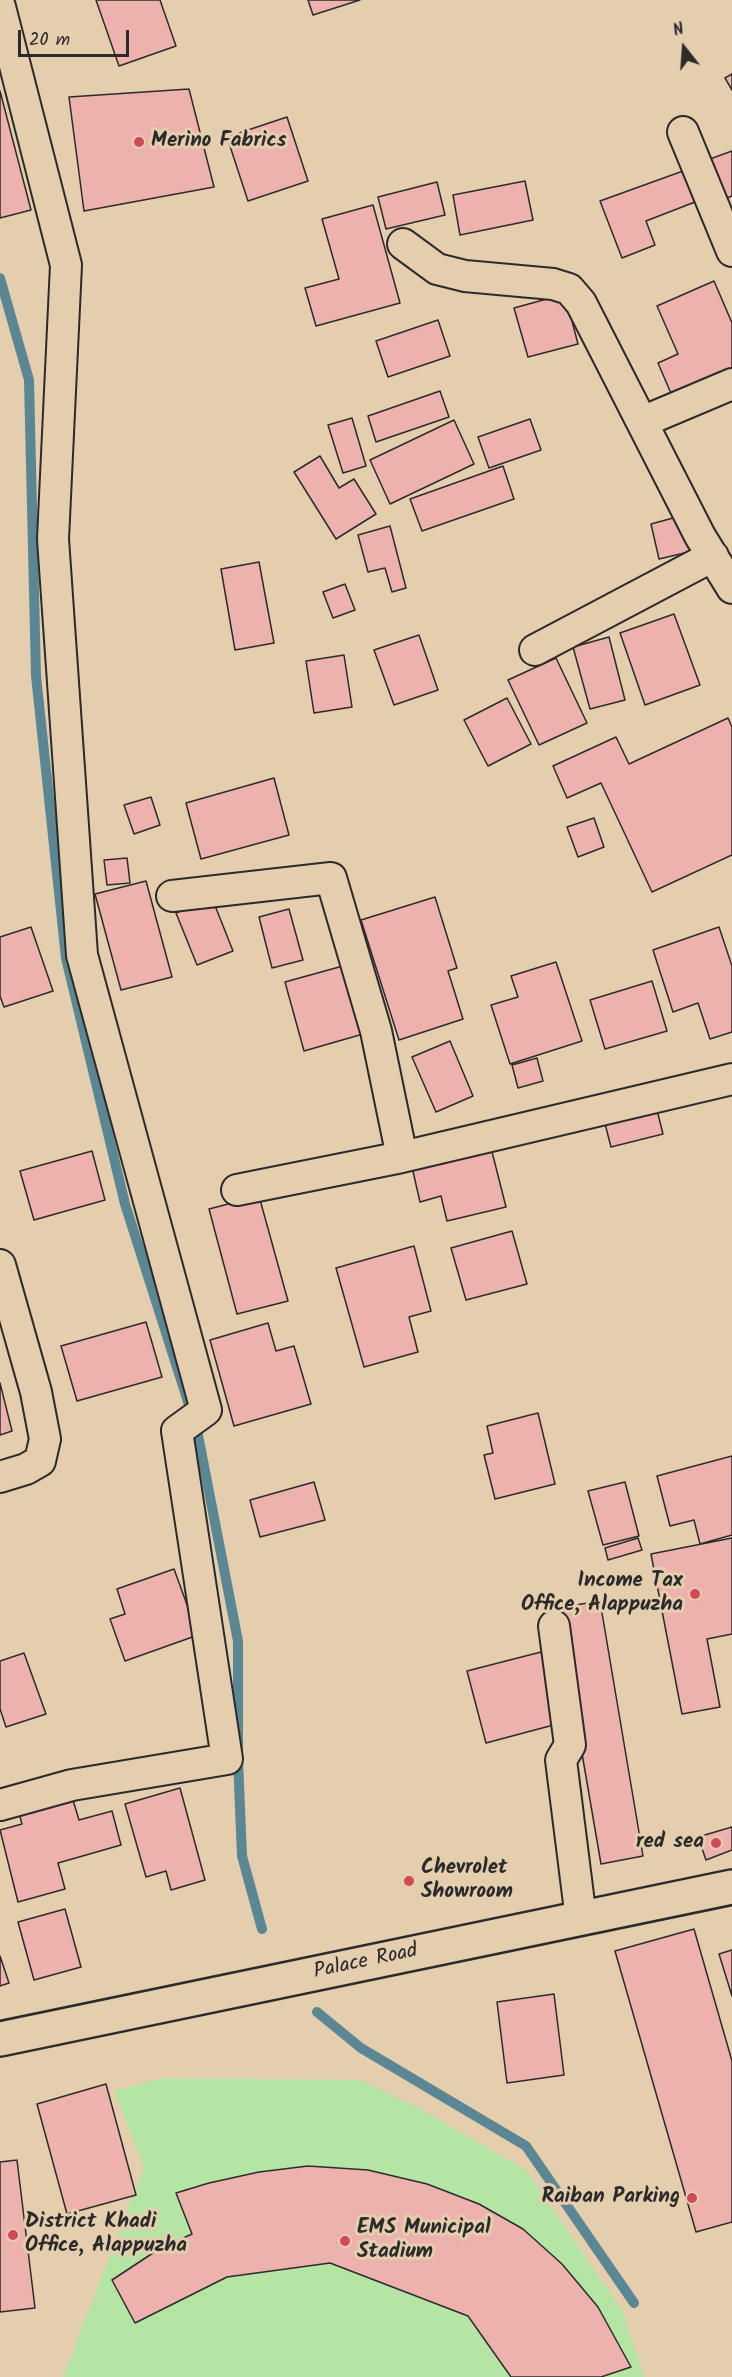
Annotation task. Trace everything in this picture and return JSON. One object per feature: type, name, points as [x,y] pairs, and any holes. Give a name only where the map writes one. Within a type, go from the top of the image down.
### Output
[{"type":"main road","name":"Palace Road","points":[[0,2039],[732,1887]]},
{"type":"street","points":[[0,7],[66,264],[53,539],[82,955],[206,1410],[177,1431],[226,1759],[72,1785],[0,1805]]},
{"type":"street","points":[[683,132],[732,251]]},
{"type":"street","points":[[403,244],[437,269],[465,276],[553,284],[569,289],[581,303],[700,536],[732,588]]},
{"type":"street","points":[[642,422],[732,384]]},
{"type":"street","points":[[535,650],[713,556]]},
{"type":"street","points":[[172,896],[331,878],[376,1031],[402,1157]]},
{"type":"street","points":[[237,1190],[402,1157],[732,1079]]},
{"type":"street","points":[[0,1265],[36,1392],[45,1439],[40,1461],[26,1469],[0,1477]]},
{"type":"street","points":[[554,1626],[570,1744],[561,1760],[581,1919]]},
{"type":"green space","name":"EMS Municipal Stadium","points":[[162,2078],[361,2080],[426,2112],[527,2171],[623,2312],[644,2377],[63,2377],[144,2167],[114,2091]]},
{"type":"building","points":[[96,0],[160,0],[176,46],[119,66]]},
{"type":"building","points":[[308,0],[360,0],[313,15]]},
{"type":"building","points":[[732,74],[732,90],[725,78]]},
{"type":"building","name":"Merino Fabrics","points":[[189,89],[214,187],[84,211],[69,97]]},
{"type":"building","points":[[0,91],[31,210],[0,218]]},
{"type":"building","points":[[287,117],[308,181],[248,201],[227,137]]},
{"type":"building","points":[[732,151],[732,196],[724,199],[710,159]]},
{"type":"building","points":[[683,171],[695,202],[646,221],[655,245],[622,258],[600,201]]},
{"type":"building","points":[[525,181],[533,220],[460,235],[453,195]]},
{"type":"building","points":[[437,182],[445,215],[386,229],[378,197]]},
{"type":"building","points":[[373,205],[400,303],[316,326],[305,288],[339,279],[322,219]]},
{"type":"building","points":[[714,281],[732,323],[732,372],[673,398],[658,363],[678,354],[657,306]]},
{"type":"building","points":[[565,294],[578,344],[528,357],[514,308]]},
{"type":"building","points":[[438,320],[450,356],[388,377],[376,341]]},
{"type":"building","points":[[440,391],[449,417],[376,442],[368,416]]},
{"type":"building","points":[[352,418],[366,466],[343,473],[328,425]]},
{"type":"building","points":[[530,419],[541,450],[489,468],[478,437]]},
{"type":"building","points":[[454,420],[474,464],[390,504],[370,460]]},
{"type":"building","points":[[320,456],[339,488],[354,479],[376,514],[336,539],[294,472]]},
{"type":"building","points":[[503,466],[514,499],[422,531],[410,499]]},
{"type":"building","points":[[684,515],[693,551],[659,559],[651,524]]},
{"type":"building","points":[[390,526],[406,588],[392,592],[385,568],[368,572],[358,535]]},
{"type":"building","points":[[259,562],[274,643],[235,650],[221,569]]},
{"type":"building","points":[[345,584],[355,610],[333,618],[323,592]]},
{"type":"building","points":[[674,614],[700,685],[645,705],[620,633]]},
{"type":"building","points":[[419,635],[438,690],[394,705],[374,650]]},
{"type":"building","points":[[609,637],[625,700],[590,709],[573,647]]},
{"type":"building","points":[[344,655],[352,707],[314,713],[306,661]]},
{"type":"building","points":[[556,658],[587,723],[539,745],[508,680]]},
{"type":"building","points":[[507,698],[531,744],[488,766],[464,720]]},
{"type":"building","points":[[728,718],[732,727],[732,855],[652,892],[601,783],[567,798],[553,766],[616,737],[629,764]]},
{"type":"building","points":[[274,778],[289,835],[201,859],[186,803]]},
{"type":"building","points":[[151,797],[160,825],[134,834],[124,805]]},
{"type":"building","points":[[594,818],[604,847],[578,857],[567,827]]},
{"type":"building","points":[[127,858],[130,883],[107,885],[104,860]]},
{"type":"building","points":[[146,881],[172,977],[121,990],[95,894]]},
{"type":"building","points":[[435,897],[457,968],[448,971],[463,1019],[399,1040],[361,920]]},
{"type":"building","points":[[212,898],[233,951],[197,965],[176,913]]},
{"type":"building","points":[[289,909],[303,960],[272,968],[259,917]]},
{"type":"building","points":[[31,927],[53,991],[4,1007],[0,996],[0,937]]},
{"type":"building","points":[[719,927],[732,966],[732,1032],[710,1039],[698,1003],[673,1012],[653,950]]},
{"type":"building","points":[[556,962],[582,1041],[510,1064],[491,1005],[518,997],[511,976]]},
{"type":"building","points":[[350,964],[370,1032],[304,1051],[285,982]]},
{"type":"building","points":[[652,981],[667,1031],[605,1049],[590,1000]]},
{"type":"building","points":[[450,1041],[473,1096],[436,1112],[412,1057]]},
{"type":"building","points":[[537,1058],[543,1081],[518,1088],[512,1065]]},
{"type":"building","points":[[654,1098],[663,1134],[611,1147],[602,1112]]},
{"type":"building","points":[[489,1140],[506,1207],[447,1221],[441,1196],[420,1202],[412,1167]]},
{"type":"building","points":[[92,1151],[105,1200],[34,1220],[20,1171]]},
{"type":"building","points":[[259,1196],[288,1301],[237,1314],[209,1209]]},
{"type":"building","points":[[512,1231],[527,1284],[466,1300],[451,1248]]},
{"type":"building","points":[[414,1246],[431,1311],[409,1317],[418,1352],[364,1367],[336,1268]]},
{"type":"building","points":[[146,1322],[162,1377],[77,1401],[61,1346]]},
{"type":"building","points":[[268,1323],[276,1351],[294,1346],[311,1404],[234,1426],[210,1340]]},
{"type":"building","points":[[0,1383],[12,1431],[0,1435]]},
{"type":"building","points":[[538,1413],[555,1484],[495,1499],[484,1455],[493,1453],[487,1426]]},
{"type":"building","points":[[732,1456],[732,1535],[700,1544],[694,1520],[670,1526],[657,1476]]},
{"type":"building","points":[[314,1482],[325,1520],[260,1537],[250,1500]]},
{"type":"building","points":[[625,1482],[639,1536],[603,1545],[588,1491]]},
{"type":"building","points":[[638,1538],[642,1550],[608,1560],[605,1548]]},
{"type":"building","name":"Income Tax Office, Alappuzha","points":[[732,1538],[732,1634],[707,1639],[720,1707],[682,1714],[651,1554]]},
{"type":"building","points":[[174,1569],[198,1635],[125,1661],[110,1619],[125,1614],[117,1589]]},
{"type":"building","points":[[600,1601],[643,1856],[601,1864],[557,1608]]},
{"type":"building","points":[[541,1652],[561,1723],[486,1743],[467,1671]]},
{"type":"building","points":[[24,1653],[46,1714],[6,1727],[0,1709],[0,1661]]},
{"type":"building","points":[[69,1787],[79,1820],[112,1811],[121,1845],[58,1863],[65,1889],[18,1902],[0,1830],[22,1824],[16,1802]]},
{"type":"building","points":[[180,1788],[205,1880],[171,1890],[166,1871],[146,1877],[125,1804]]},
{"type":"building","name":"red sea","points":[[732,1827],[732,1850],[706,1860],[698,1837]]},
{"type":"building","points":[[65,1909],[81,1967],[34,1980],[18,1922]]},
{"type":"building","points":[[694,1929],[732,2061],[732,2222],[696,2232],[615,1951]]},
{"type":"building","points":[[732,1950],[732,1996],[719,1954]]},
{"type":"building","points":[[0,1956],[9,1983],[0,1986]]},
{"type":"building","points":[[554,1994],[564,2075],[507,2083],[497,2002]]},
{"type":"building","points":[[106,2084],[136,2195],[67,2214],[37,2104]]},
{"type":"building","name":"District Khadi Office, Alappuzha","points":[[17,2160],[35,2308],[0,2312],[0,2162]]},
{"type":"building","points":[[308,2166],[368,2170],[427,2184],[479,2204],[523,2229],[562,2264],[598,2307],[631,2367],[601,2377],[511,2377],[468,2316],[330,2263],[227,2277],[135,2323],[112,2280],[159,2249],[192,2234],[176,2193],[259,2172]]},
{"type":"waterway","points":[[0,278],[29,380],[36,676],[66,958],[125,1204],[197,1430],[238,1641],[238,1760],[242,1856],[262,1929]]},
{"type":"waterway","points":[[317,2012],[361,2048],[526,2146],[634,2303]]},
{"type":"place","name":"Merino Fabrics","points":[[139,142]]},
{"type":"place","name":"Income Tax Office, Alappuzha","points":[[695,1594]]},
{"type":"place","name":"red sea","points":[[716,1843]]},
{"type":"place","name":"Chevrolet Showroom","points":[[409,1881]]},
{"type":"place","name":"Raiban Parking","points":[[692,2198]]},
{"type":"place","name":"District Khadi Office, Alappuzha","points":[[13,2235]]},
{"type":"place","name":"EMS Municipal Stadium","points":[[345,2241]]}]
